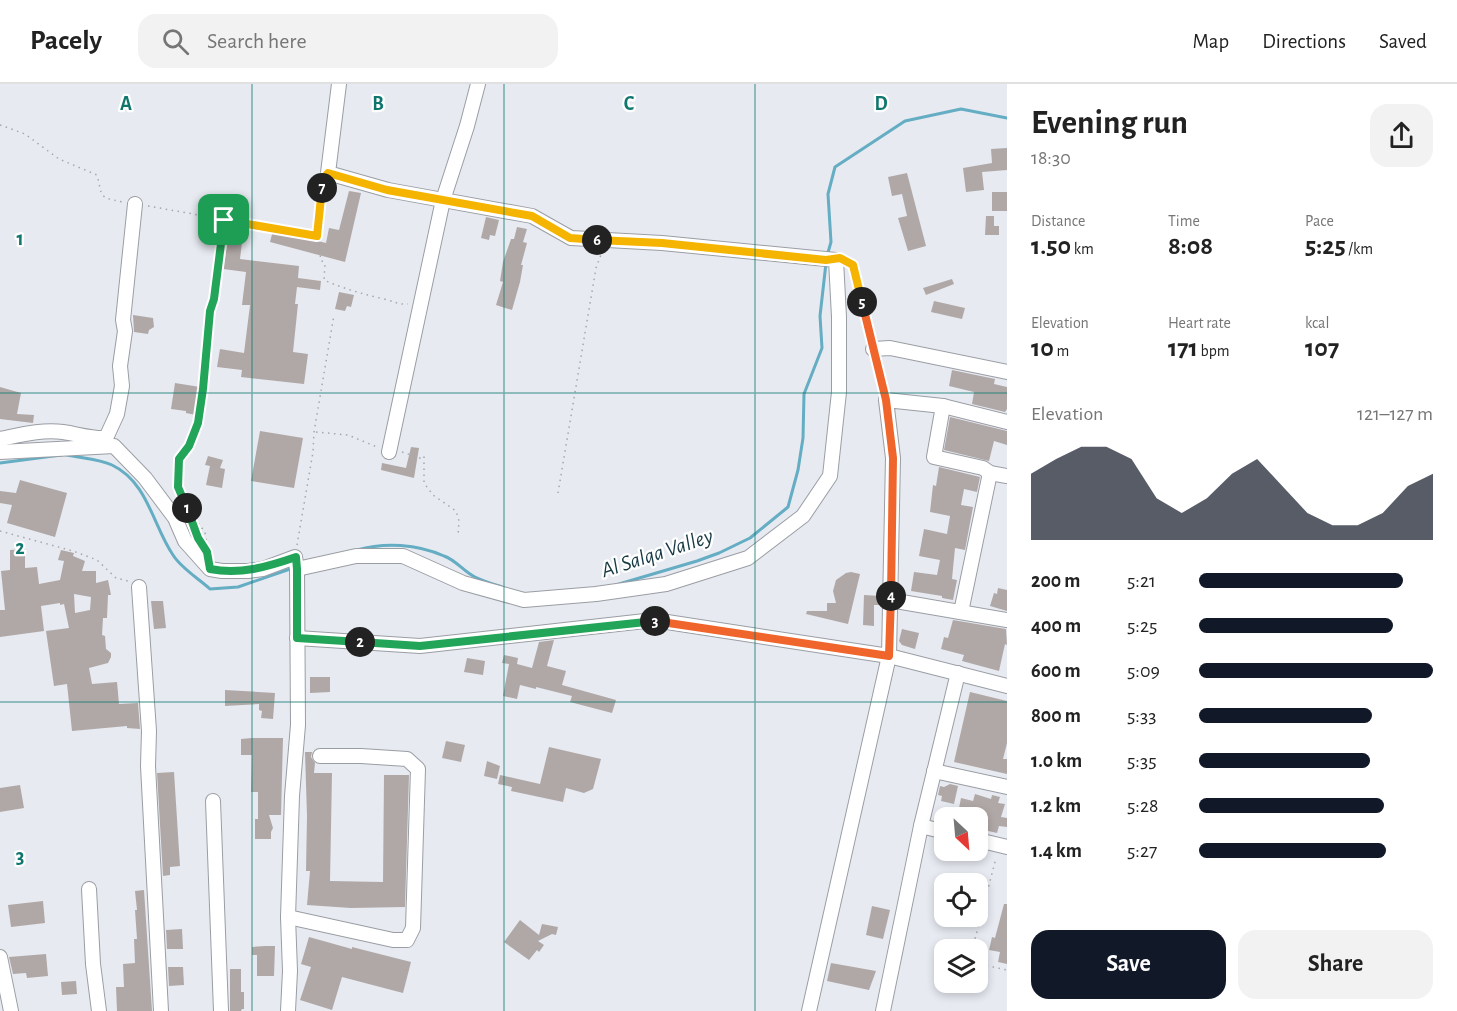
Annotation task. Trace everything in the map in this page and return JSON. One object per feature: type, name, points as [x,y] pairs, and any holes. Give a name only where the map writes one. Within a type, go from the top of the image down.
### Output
[{"type":"street","points":[[0,452],[114,446],[145,478],[175,518],[185,541],[210,569],[248,571],[356,556],[403,556],[463,583],[524,600],[596,594],[666,584],[748,558],[803,516],[830,476],[839,392],[836,260],[662,243],[570,238],[532,216],[387,190],[328,173],[339,84]]},
{"type":"street","points":[[389,452],[443,200],[478,84]]},
{"type":"street","points":[[0,439],[32,433],[61,432],[106,438],[117,414],[122,386],[120,366],[125,331],[123,320],[135,204]]},
{"type":"street","points":[[873,349],[890,348],[1007,372]]},
{"type":"street","points":[[809,1011],[889,656],[893,458],[886,400],[942,406],[1007,422]]},
{"type":"street","points":[[942,406],[934,457],[1007,476]]},
{"type":"street","points":[[961,612],[990,473]]},
{"type":"street","points":[[288,1011],[292,796],[297,741],[296,563]]},
{"type":"street","points":[[139,587],[149,731],[148,766],[161,1011]]},
{"type":"street","points":[[890,600],[1007,620]]},
{"type":"street","points":[[297,638],[420,646],[654,620],[889,656],[1007,683]]},
{"type":"street","points":[[883,1011],[921,826],[958,673]]},
{"type":"street","points":[[288,917],[393,940],[407,940],[413,928],[418,769],[407,759],[320,756]]},
{"type":"street","points":[[934,771],[1007,787]]},
{"type":"street","points":[[213,801],[220,1011]]},
{"type":"street","points":[[921,826],[934,829]]},
{"type":"street","points":[[988,842],[1003,846]]},
{"type":"street","points":[[88,889],[99,1011]]},
{"type":"street","points":[[0,957],[3,985],[11,1011]]},
{"type":"path","points":[[0,125],[25,134],[59,159],[96,175],[99,191],[104,198],[317,236]]},
{"type":"path","points":[[328,173],[323,179],[317,236],[321,251],[320,259],[325,264],[324,280],[354,292],[402,305],[421,304]]},
{"type":"path","points":[[198,538],[191,514],[178,487],[179,459],[189,446],[198,423],[210,311],[214,299],[224,220]]},
{"type":"path","points":[[558,493],[596,268],[607,240]]},
{"type":"path","points":[[836,260],[840,258],[853,265],[886,400]]},
{"type":"path","points":[[296,563],[314,432],[334,315]]},
{"type":"path","points":[[314,432],[348,435],[389,452],[402,452],[420,458],[424,456],[424,483],[433,495],[456,511],[459,521],[458,536]]},
{"type":"path","points":[[191,514],[205,532],[207,552],[202,545]]},
{"type":"path","points":[[0,531],[97,560],[116,578],[137,583],[139,587]]},
{"type":"path","points":[[975,939],[1003,846]]},
{"type":"path","points":[[988,966],[1007,970]]},
{"type":"building","points":[[1007,148],[1007,170],[982,172],[984,190],[966,192],[963,168],[992,163],[991,149]]},
{"type":"building","points":[[907,173],[926,246],[908,251],[898,218],[907,216],[902,194],[892,196],[888,177]]},
{"type":"building","points":[[349,191],[361,193],[345,262],[270,242],[273,230],[326,243],[329,228],[339,230]]},
{"type":"building","points":[[992,192],[1007,192],[1007,211],[992,211]]},
{"type":"building","points":[[986,216],[994,216],[994,226],[999,226],[999,235],[985,235]]},
{"type":"building","points":[[486,217],[499,220],[495,236],[490,235],[489,240],[481,238]]},
{"type":"building","points":[[517,227],[527,229],[523,242],[527,243],[512,310],[496,305],[503,282],[500,281],[503,262]]},
{"type":"building","points":[[228,240],[242,242],[240,259],[299,266],[298,278],[321,281],[320,290],[297,287],[295,304],[298,304],[293,352],[308,354],[304,384],[241,377],[242,370],[217,367],[220,349],[244,353],[250,305],[242,305],[246,272],[223,269]]},
{"type":"building","points":[[952,279],[954,284],[926,295],[923,288]]},
{"type":"building","points":[[339,292],[354,295],[351,307],[347,306],[345,311],[335,309]]},
{"type":"building","points":[[934,301],[965,308],[962,319],[931,312]]},
{"type":"building","points":[[133,315],[153,318],[154,327],[149,330],[148,334],[134,332]]},
{"type":"building","points":[[952,370],[995,379],[994,384],[1007,387],[1005,412],[972,404],[974,392],[949,386]]},
{"type":"building","points":[[175,383],[200,387],[196,415],[171,409]]},
{"type":"building","points":[[0,387],[21,393],[17,414],[34,415],[33,423],[0,419]]},
{"type":"building","points":[[950,417],[1007,431],[1007,445],[994,441],[989,461],[944,450]]},
{"type":"building","points":[[260,431],[303,438],[294,488],[251,481]]},
{"type":"building","points":[[411,447],[419,448],[414,478],[381,470],[382,463],[406,468]]},
{"type":"building","points":[[208,456],[223,460],[220,468],[225,469],[222,488],[206,485],[210,466],[205,465]]},
{"type":"building","points":[[939,467],[980,477],[977,492],[964,489],[961,505],[973,507],[965,550],[955,548],[952,579],[957,580],[953,600],[911,591],[914,572],[937,575],[940,560],[919,556],[924,529],[947,534],[950,516],[930,512],[933,485],[936,486]]},
{"type":"building","points":[[20,480],[67,493],[55,537],[7,523],[12,505],[0,503],[0,491],[16,493]]},
{"type":"building","points":[[25,549],[25,568],[37,567],[39,584],[60,580],[64,561],[58,560],[61,550],[74,553],[73,556],[85,561],[82,571],[96,571],[96,583],[108,580],[111,595],[108,595],[107,618],[103,618],[102,635],[105,636],[106,649],[111,653],[111,657],[108,663],[89,668],[92,684],[117,682],[119,704],[138,703],[140,729],[127,728],[127,726],[72,731],[67,684],[54,686],[46,631],[69,628],[64,604],[41,606],[44,631],[0,637],[0,610],[5,610],[1,571],[10,570],[10,550]],"holes":[[[74,594],[91,597],[90,610],[75,613]]]},
{"type":"building","points":[[851,572],[860,574],[848,624],[806,614],[807,611],[827,611],[827,603],[836,603],[833,591],[836,580]]},
{"type":"building","points":[[998,588],[1007,590],[1007,611],[990,606]]},
{"type":"building","points":[[864,595],[881,596],[880,605],[874,605],[874,626],[863,625]]},
{"type":"building","points":[[151,601],[163,601],[166,628],[154,629]]},
{"type":"building","points":[[953,620],[1006,629],[1007,645],[1005,644],[999,671],[962,661],[964,655],[941,649],[944,637],[948,638]]},
{"type":"building","points":[[902,629],[919,633],[915,649],[902,645],[899,641]]},
{"type":"building","points":[[554,640],[547,666],[566,671],[562,685],[616,700],[612,713],[570,702],[572,696],[536,687],[536,689],[520,685],[517,699],[503,696],[509,664],[502,663],[504,655],[518,658],[517,664],[532,668],[539,642]]},
{"type":"building","points":[[467,658],[485,661],[483,675],[464,672]]},
{"type":"building","points":[[310,677],[330,677],[330,692],[310,693]]},
{"type":"building","points":[[225,690],[275,693],[273,719],[261,718],[262,711],[259,710],[259,704],[225,706]]},
{"type":"building","points":[[970,692],[1007,701],[1007,743],[1003,759],[1007,759],[1007,774],[954,762]]},
{"type":"building","points":[[283,738],[281,815],[269,815],[273,828],[271,839],[255,839],[258,792],[251,792],[252,755],[241,755],[241,739]]},
{"type":"building","points":[[446,741],[465,745],[461,762],[442,758]]},
{"type":"building","points":[[549,747],[601,759],[593,789],[584,793],[566,788],[563,802],[511,791],[512,787],[498,784],[500,775],[540,784]]},
{"type":"building","points":[[305,752],[312,752],[311,757],[315,763],[314,773],[332,773],[330,881],[383,882],[384,775],[409,775],[405,907],[351,908],[307,905],[310,871],[306,871]]},
{"type":"building","points":[[487,761],[500,766],[497,779],[484,776]]},
{"type":"building","points":[[174,772],[180,866],[170,867],[170,875],[163,876],[157,773]]},
{"type":"building","points":[[950,784],[958,786],[954,804],[941,801],[942,796],[938,795],[940,786]]},
{"type":"building","points":[[20,785],[24,808],[0,812],[0,788]]},
{"type":"building","points":[[975,794],[991,799],[992,795],[1000,797],[998,803],[1005,804],[1001,817],[1007,818],[1007,827],[999,826],[997,833],[988,831],[988,807],[959,807],[961,798],[973,801]]},
{"type":"building","points":[[144,890],[152,1011],[117,1011],[116,987],[124,987],[123,964],[135,963],[134,939],[137,939],[135,910],[137,910],[135,891]]},
{"type":"building","points":[[43,901],[45,923],[11,927],[8,905]]},
{"type":"building","points":[[1004,904],[1007,904],[1007,964],[998,962],[1000,952],[989,950],[992,937],[995,938]]},
{"type":"building","points":[[872,906],[890,910],[883,939],[866,935]]},
{"type":"building","points":[[520,920],[539,935],[542,924],[558,927],[556,935],[552,934],[538,941],[544,945],[529,960],[504,942]]},
{"type":"building","points":[[182,929],[183,949],[167,949],[166,930]]},
{"type":"building","points":[[309,937],[411,962],[403,993],[342,977],[332,1010],[300,1000],[311,967],[301,964]]},
{"type":"building","points":[[275,946],[274,976],[257,976],[257,955],[252,955],[252,947]]},
{"type":"building","points":[[46,954],[48,976],[27,978],[26,973],[13,974],[9,957]]},
{"type":"building","points":[[831,963],[876,971],[869,990],[827,981]]},
{"type":"building","points":[[168,967],[183,967],[184,985],[169,986]]},
{"type":"building","points":[[230,969],[241,969],[244,1009],[241,1011],[230,1011]]},
{"type":"building","points":[[76,981],[77,994],[62,995],[61,982]]},
{"type":"waterway","name":"Al Salqa Valley","points":[[827,256],[831,242],[828,194],[835,167],[905,121],[961,109],[1007,118]]},
{"type":"waterway","name":"Al Salqa Valley","points":[[619,584],[719,553],[750,538],[788,507],[798,470],[803,438],[804,394],[822,348],[820,316],[826,263]]},
{"type":"waterway","name":"Al Salqa Valley","points":[[0,463],[61,455]]},
{"type":"waterway","name":"Al Salqa Valley","points":[[67,455],[112,465],[134,482],[142,493],[176,560],[210,589],[238,587],[293,568]]},
{"type":"waterway","name":"Al Salqa Valley","points":[[357,550],[390,545],[423,549],[448,558],[475,577],[502,587]]},
{"type":"route","points":[[328,173],[387,190],[532,216],[570,238],[662,243],[826,260],[840,258],[853,265],[886,400],[893,458],[889,656],[654,620],[420,646],[297,638],[296,557],[248,571],[210,569],[207,552],[198,538],[191,514],[178,487],[179,459],[189,446],[198,423],[210,311],[214,299],[224,220],[317,236],[323,179],[328,173]]}]
